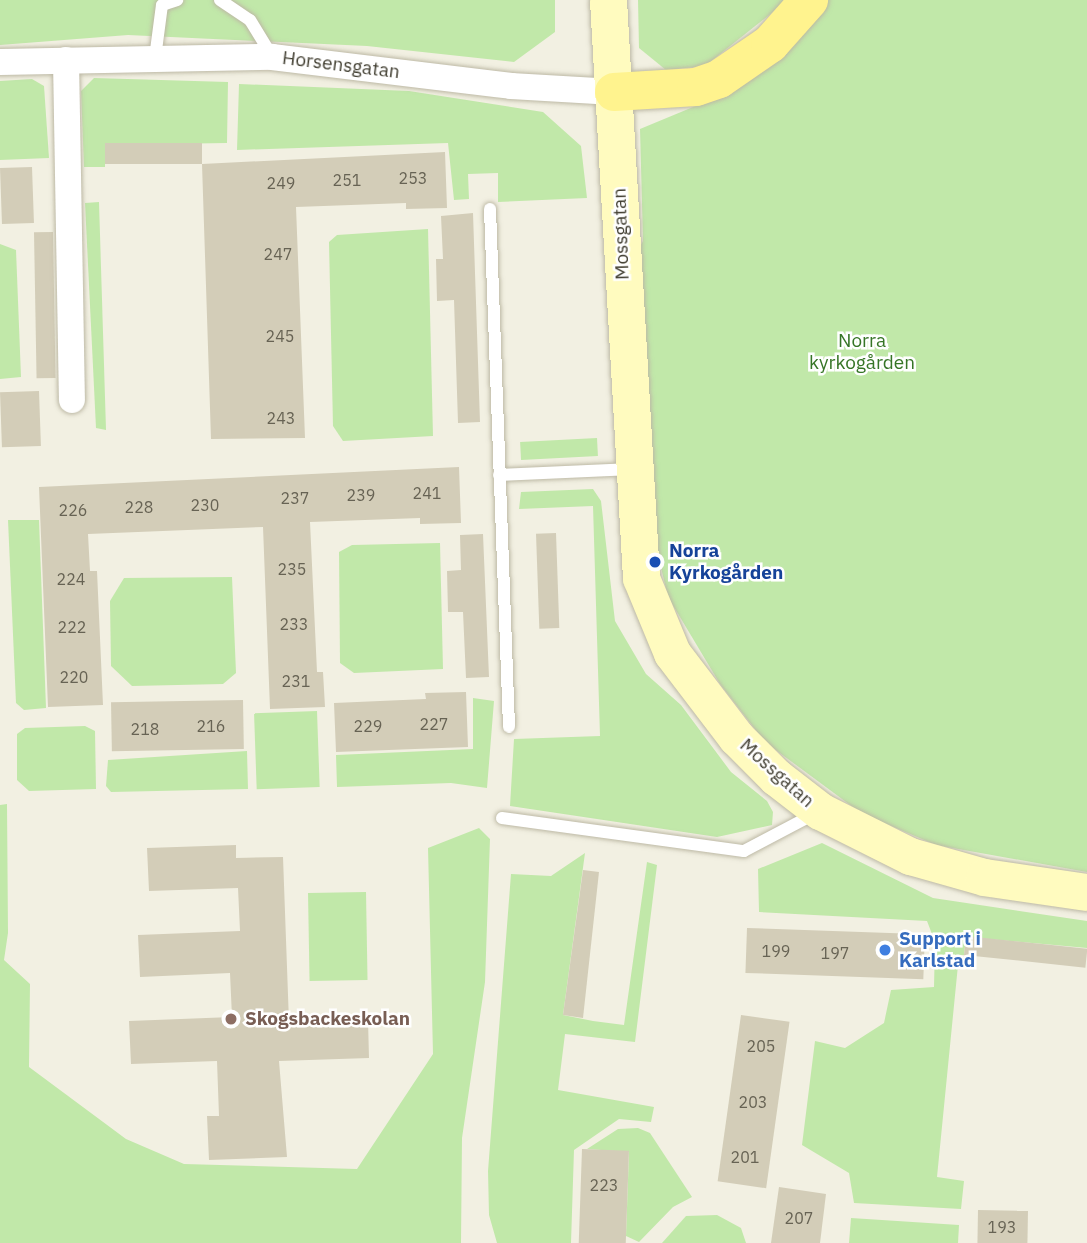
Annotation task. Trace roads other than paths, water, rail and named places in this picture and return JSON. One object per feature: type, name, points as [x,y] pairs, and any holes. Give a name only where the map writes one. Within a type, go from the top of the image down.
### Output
[{"type":"main road","points":[[614,92],[696,87],[719,79],[770,44],[809,0]]},
{"type":"street","name":"Mossgatan","points":[[608,0],[632,469],[641,578],[654,618],[672,653],[736,737],[776,777],[820,811],[910,856],[984,877],[1087,892]]},
{"type":"street","name":"Horsensgatan","points":[[0,62],[272,57],[510,86],[614,92]]},
{"type":"street","points":[[66,60],[72,400]]},
{"type":"lane","points":[[155,58],[162,5],[177,0]]},
{"type":"lane","points":[[220,0],[250,20],[272,57]]},
{"type":"lane","points":[[490,209],[509,727]]},
{"type":"lane","points":[[499,475],[632,469]]},
{"type":"lane","name":"Mossgatan","points":[[502,818],[744,851],[820,811]]},
{"type":"place","name":"Norra Kyrkogården","points":[[655,562]]},
{"type":"place","name":"Support i Karlstad","points":[[885,950]]},
{"type":"place","name":"Skogsbackeskolan","points":[[231,1019]]},
{"type":"park label","name":"Norra kyrkogården","points":[[862,352]]}]
